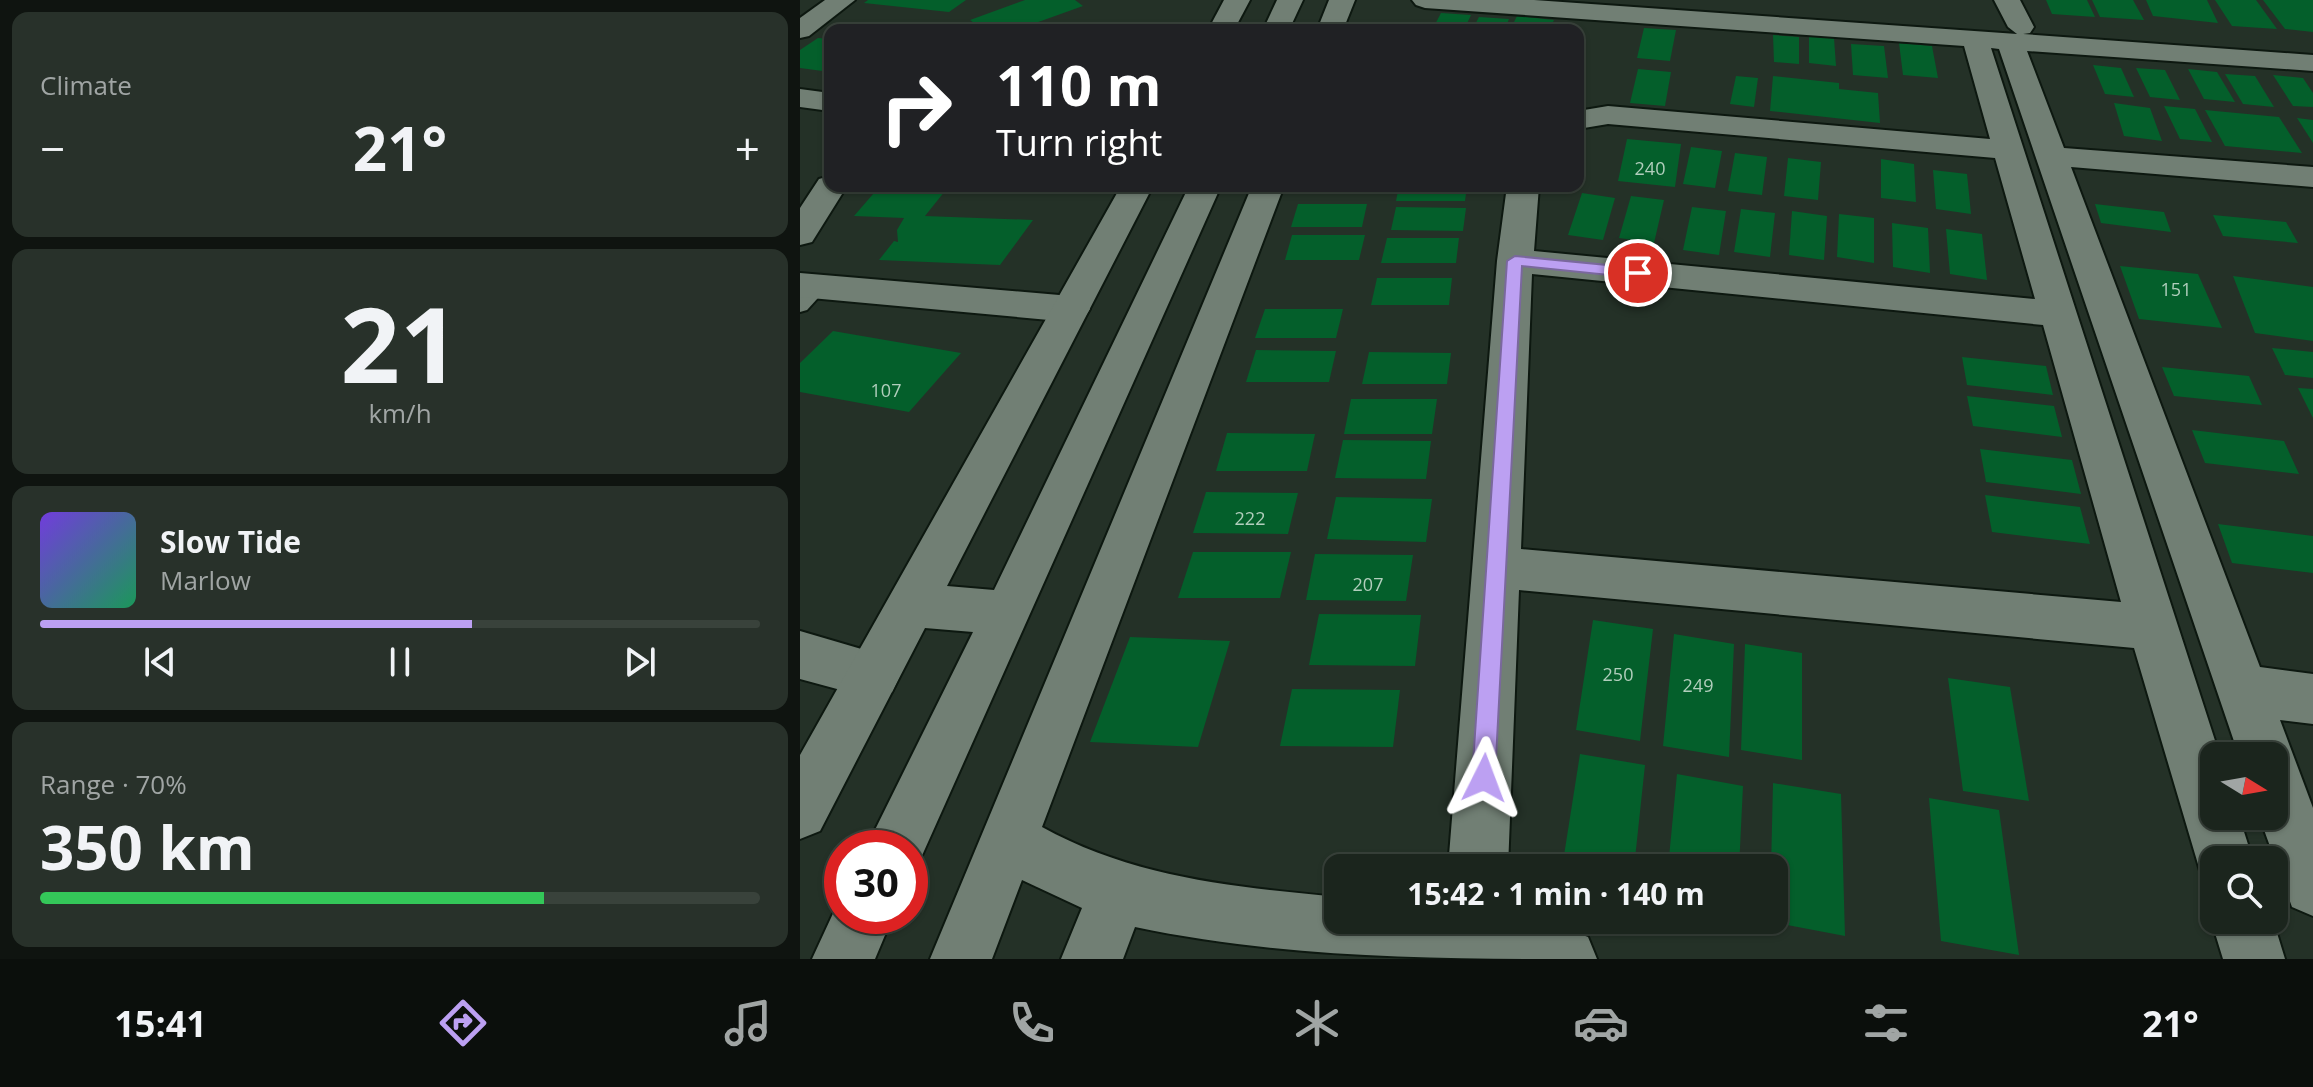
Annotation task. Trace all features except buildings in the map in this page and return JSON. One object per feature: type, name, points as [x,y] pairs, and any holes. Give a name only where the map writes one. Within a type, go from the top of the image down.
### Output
[{"type":"street","points":[[800,30],[842,0]]},
{"type":"street","points":[[1224,24],[1237,0]]},
{"type":"street","points":[[1279,24],[1290,0]]},
{"type":"street","points":[[1332,24],[1342,0]]},
{"type":"street","points":[[1425,0],[1989,29],[2311,53]]},
{"type":"street","points":[[1619,0],[1753,16]]},
{"type":"street","points":[[2007,0],[1989,29],[2008,150],[2220,846]]},
{"type":"street","points":[[1989,29],[2051,156],[2261,742]]},
{"type":"street","points":[[800,98],[824,101]]},
{"type":"street","points":[[1584,119],[1608,115],[2008,150]]},
{"type":"street","points":[[2051,156],[2302,176],[2313,211]]},
{"type":"street","points":[[800,234],[827,192]]},
{"type":"street","points":[[800,811],[1134,192]]},
{"type":"street","points":[[904,830],[1008,613],[1202,192]]},
{"type":"street","points":[[961,959],[1266,192]]},
{"type":"street","points":[[1479,854],[1515,261],[1522,192]]},
{"type":"street","points":[[1515,261],[2058,314]]},
{"type":"street","points":[[806,292],[1071,309]]},
{"type":"street","points":[[1495,567],[2151,627]]},
{"type":"street","points":[[912,605],[1008,613]]},
{"type":"street","points":[[800,655],[874,675]]},
{"type":"street","points":[[2242,690],[2313,699]]},
{"type":"street","points":[[2288,817],[2313,886]]},
{"type":"street","points":[[1008,840],[1048,866],[1118,894],[1195,913],[1324,921]]},
{"type":"street","points":[[1092,959],[1118,894]]},
{"type":"street","points":[[843,959],[855,934]]},
{"type":"street","points":[[1485,934],[1566,959]]},
{"type":"street","points":[[2246,934],[2254,959]]},
{"type":"route","points":[[1484,778],[1515,261],[1638,273]]}]
